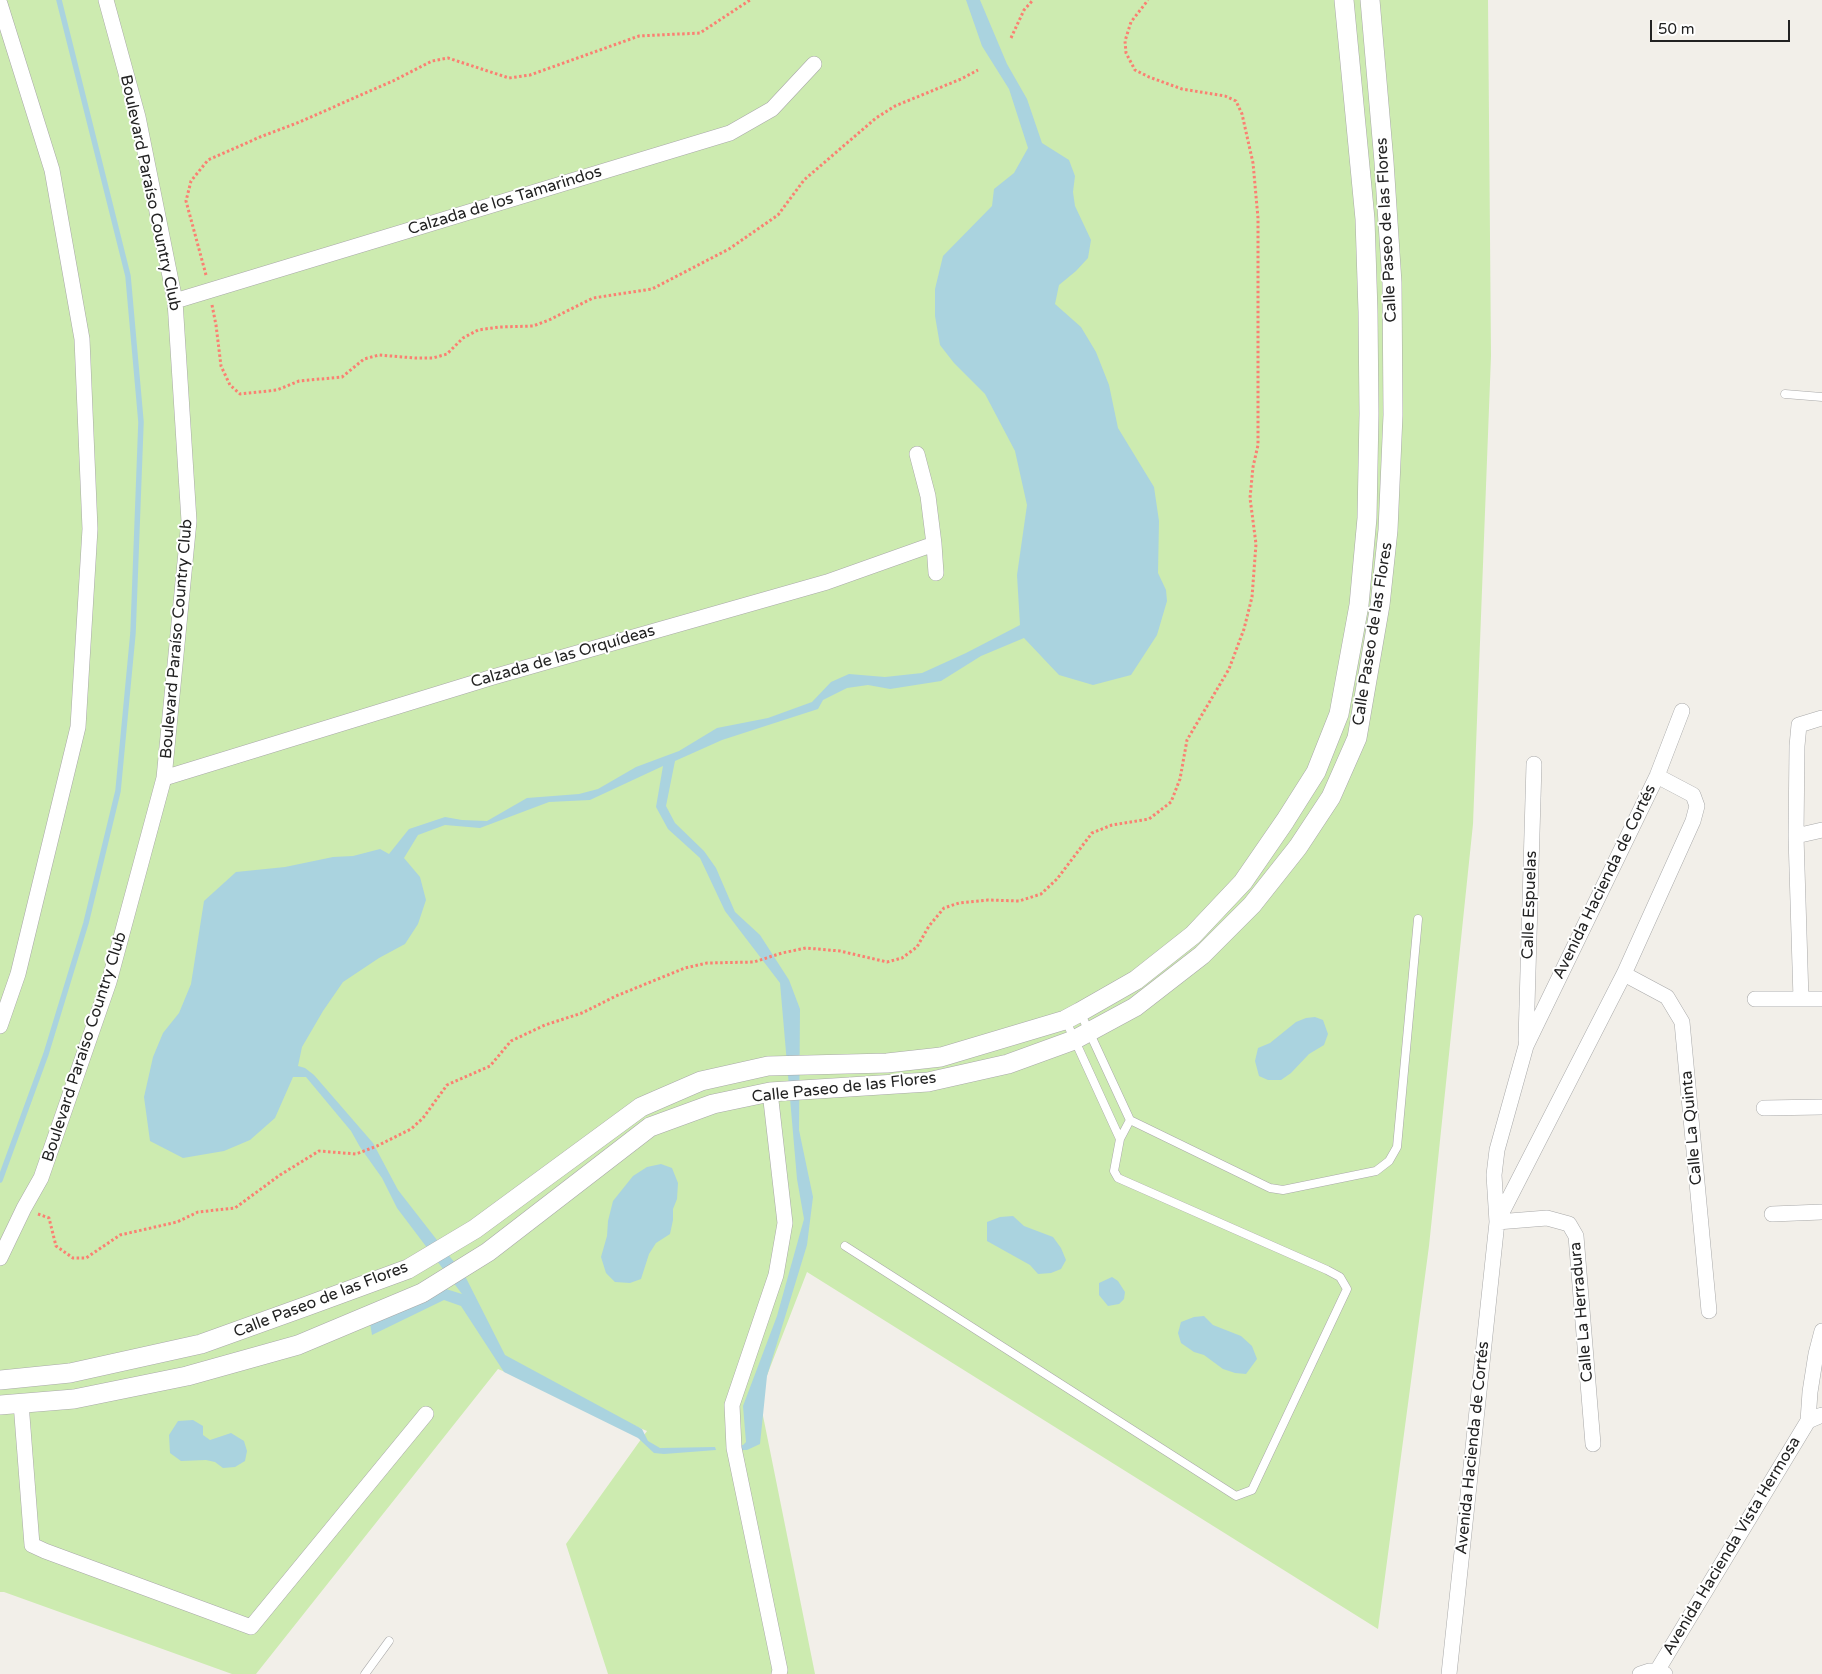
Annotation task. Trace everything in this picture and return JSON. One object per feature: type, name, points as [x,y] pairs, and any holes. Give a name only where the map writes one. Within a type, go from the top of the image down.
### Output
[{"type":"street","name":"Boulevard Paraíso Country Club","points":[[0,1258],[41,1178],[109,982],[164,778],[189,521],[175,301],[138,117],[106,0]]},
{"type":"street","name":"Calle Paseo de las Flores","points":[[0,1380],[70,1373],[201,1344],[408,1269],[475,1229],[641,1106],[700,1081],[768,1066],[887,1063],[941,1057],[1073,1016],[1136,980],[1193,935],[1243,882],[1316,772],[1339,714],[1359,605],[1367,518],[1369,414],[1365,219],[1344,0]]},
{"type":"street","name":"Calle Paseo de las Flores","points":[[0,1405],[74,1399],[187,1376],[298,1345],[422,1293],[488,1252],[650,1127],[713,1104],[770,1092],[928,1082],[1008,1064],[1082,1036],[1135,1007],[1202,955],[1252,905],[1298,848],[1331,797],[1357,738],[1380,605],[1388,530],[1394,415],[1392,283],[1370,0]]},
{"type":"street","points":[[0,4],[52,170],[82,339],[90,529],[78,726],[18,974],[0,1026]]},
{"type":"street","name":"Calzada de los Tamarindos","points":[[175,301],[730,133],[772,109],[814,64]]},
{"type":"street","points":[[1369,414],[1394,415]]},
{"type":"street","points":[[916,454],[928,496],[936,573]]},
{"type":"street","name":"Calzada de las Orquídeas","points":[[164,778],[493,677],[827,582],[934,544]]},
{"type":"street","points":[[1657,776],[1682,711]]},
{"type":"street","points":[[1801,999],[1796,836],[1799,725],[1822,718]]},
{"type":"street","name":"Calle Espuelas","points":[[1526,1046],[1534,764]]},
{"type":"street","name":"Avenida Hacienda de Cortés","points":[[1448,1674],[1497,1222],[1494,1175],[1497,1150],[1526,1046],[1657,776],[1693,795],[1697,806],[1693,821],[1624,974],[1497,1222]]},
{"type":"street","points":[[1796,836],[1822,830]]},
{"type":"street","name":"Calle La Quinta","points":[[1624,974],[1667,997],[1682,1022],[1709,1311]]},
{"type":"street","points":[[1756,999],[1822,998]]},
{"type":"street","points":[[736,1073],[744,1098]]},
{"type":"street","points":[[770,1092],[785,1224],[776,1275],[732,1405],[734,1448],[780,1670],[779,1674]]},
{"type":"street","points":[[1764,1108],[1822,1107]]},
{"type":"street","points":[[1772,1214],[1822,1212]]},
{"type":"street","name":"Calle La Herradura","points":[[1497,1222],[1546,1218],[1569,1224],[1576,1236],[1593,1444]]},
{"type":"street","points":[[1815,1418],[1816,1354],[1822,1330]]},
{"type":"street","points":[[235,1332],[242,1361]]},
{"type":"street","points":[[21,1403],[32,1544],[44,1551],[251,1628],[426,1414]]},
{"type":"street","name":"Avenida Hacienda Vista Hermosa","points":[[1661,1672],[1815,1418]]},
{"type":"street","points":[[1640,1674],[1649,1670],[1661,1672]]},
{"type":"lane","points":[[1784,394],[1822,397]]},
{"type":"lane","points":[[1073,1016],[1082,1036],[1130,1120],[1270,1188],[1283,1190],[1376,1171],[1389,1161],[1397,1147],[1418,919]]},
{"type":"lane","points":[[1073,1016],[1120,1139]]},
{"type":"lane","points":[[845,1246],[1236,1496],[1252,1490],[1347,1288],[1340,1277],[1327,1270],[1118,1178],[1114,1171],[1120,1139],[1130,1120]]},
{"type":"lane","points":[[365,1674],[389,1641]]},
{"type":"path","points":[[750,0],[700,33],[639,36],[530,75],[509,78],[448,58],[432,61],[393,81],[298,123],[260,137],[208,160],[191,181],[186,201],[216,325],[221,366],[230,384],[240,394],[277,390],[299,380],[342,377],[364,359],[379,355],[433,358],[447,354],[463,338],[478,330],[533,326],[593,298],[652,289],[729,249],[778,215],[804,180],[876,118],[895,106],[978,70]]},
{"type":"path","points":[[1011,38],[1024,10],[1033,0]]},
{"type":"path","points":[[24,1208],[49,1218],[56,1246],[73,1258],[86,1258],[120,1234],[177,1222],[198,1212],[235,1208],[280,1175],[319,1151],[356,1154],[411,1129],[423,1118],[447,1085],[490,1066],[511,1041],[545,1024],[582,1013],[616,996],[685,968],[707,963],[754,962],[806,948],[840,951],[887,962],[902,958],[917,947],[929,926],[944,908],[969,902],[1019,901],[1041,894],[1057,879],[1092,833],[1112,825],[1149,818],[1171,802],[1180,779],[1186,740],[1229,669],[1244,629],[1252,597],[1256,544],[1250,498],[1253,467],[1258,444],[1258,218],[1253,163],[1242,114],[1236,102],[1225,96],[1182,89],[1149,78],[1135,70],[1126,53],[1125,41],[1131,22],[1148,0]]},
{"type":"green space","points":[[0,0],[1488,0],[1491,356],[1473,824],[1429,1246],[1378,1629],[807,1272],[759,1396],[815,1674],[608,1674],[566,1544],[647,1431],[498,1369],[256,1674],[232,1674],[0,1592]]},
{"type":"water","points":[[966,0],[980,0],[1007,64],[1027,99],[1042,143],[1069,160],[1075,176],[1073,192],[1075,206],[1091,240],[1088,258],[1059,285],[1055,304],[1081,327],[1096,352],[1109,385],[1118,428],[1154,487],[1159,521],[1158,573],[1166,590],[1167,601],[1157,635],[1131,675],[1093,685],[1059,675],[1024,638],[981,656],[941,681],[890,689],[868,685],[847,688],[823,700],[818,709],[722,740],[675,761],[666,806],[675,823],[704,851],[716,868],[735,912],[760,935],[789,980],[800,1009],[799,1130],[813,1197],[807,1245],[767,1376],[760,1444],[747,1450],[735,1450],[735,1445],[743,1445],[746,1442],[743,1406],[777,1316],[804,1219],[797,1179],[780,983],[725,911],[700,858],[668,829],[656,807],[663,766],[590,800],[549,802],[480,828],[445,825],[418,835],[404,858],[420,877],[426,900],[418,924],[405,944],[379,958],[343,982],[302,1047],[298,1066],[305,1068],[314,1075],[373,1143],[398,1190],[465,1276],[505,1355],[642,1429],[648,1441],[660,1448],[715,1447],[716,1450],[654,1453],[638,1438],[504,1372],[461,1306],[444,1300],[372,1335],[370,1323],[446,1289],[462,1294],[397,1208],[382,1178],[351,1131],[306,1077],[293,1077],[275,1118],[250,1140],[224,1151],[183,1158],[150,1141],[144,1097],[153,1057],[163,1033],[179,1013],[191,984],[204,901],[236,872],[285,867],[333,857],[353,856],[380,849],[389,854],[409,829],[445,817],[487,821],[527,798],[579,794],[598,789],[636,767],[679,751],[717,728],[768,718],[812,702],[831,682],[849,674],[885,677],[922,673],[1020,625],[1017,575],[1027,505],[1015,451],[985,394],[954,363],[940,345],[935,316],[935,289],[943,256],[992,206],[994,189],[1014,173],[1028,148],[1009,89],[982,46]]},
{"type":"water","points":[[1315,1017],[1323,1020],[1328,1034],[1324,1045],[1309,1054],[1291,1073],[1281,1080],[1268,1080],[1259,1076],[1255,1061],[1258,1048],[1270,1043],[1296,1022]]},
{"type":"water","points":[[661,1164],[672,1168],[678,1183],[670,1234],[656,1243],[649,1254],[641,1279],[630,1283],[615,1282],[606,1273],[601,1257],[613,1201],[633,1176],[647,1167]]},
{"type":"water","points":[[1013,1216],[1024,1226],[1053,1237],[1061,1248],[1066,1260],[1061,1269],[1051,1273],[1038,1274],[1030,1265],[987,1241],[987,1222],[1000,1217]]},
{"type":"water","points":[[1112,1277],[1118,1281],[1125,1292],[1124,1299],[1119,1304],[1108,1306],[1099,1295],[1099,1283]]},
{"type":"water","points":[[1204,1316],[1213,1325],[1241,1336],[1252,1346],[1257,1359],[1246,1374],[1223,1369],[1204,1355],[1194,1352],[1181,1343],[1178,1333],[1181,1322],[1194,1317]]},
{"type":"water","points":[[193,1420],[203,1426],[203,1435],[210,1440],[231,1433],[244,1441],[247,1451],[245,1461],[235,1467],[223,1468],[215,1462],[206,1460],[181,1461],[170,1453],[169,1435],[178,1421]]},
{"type":"waterway","points":[[0,1180],[46,1054],[86,923],[118,791],[133,633],[141,422],[128,276],[59,0]]}]
